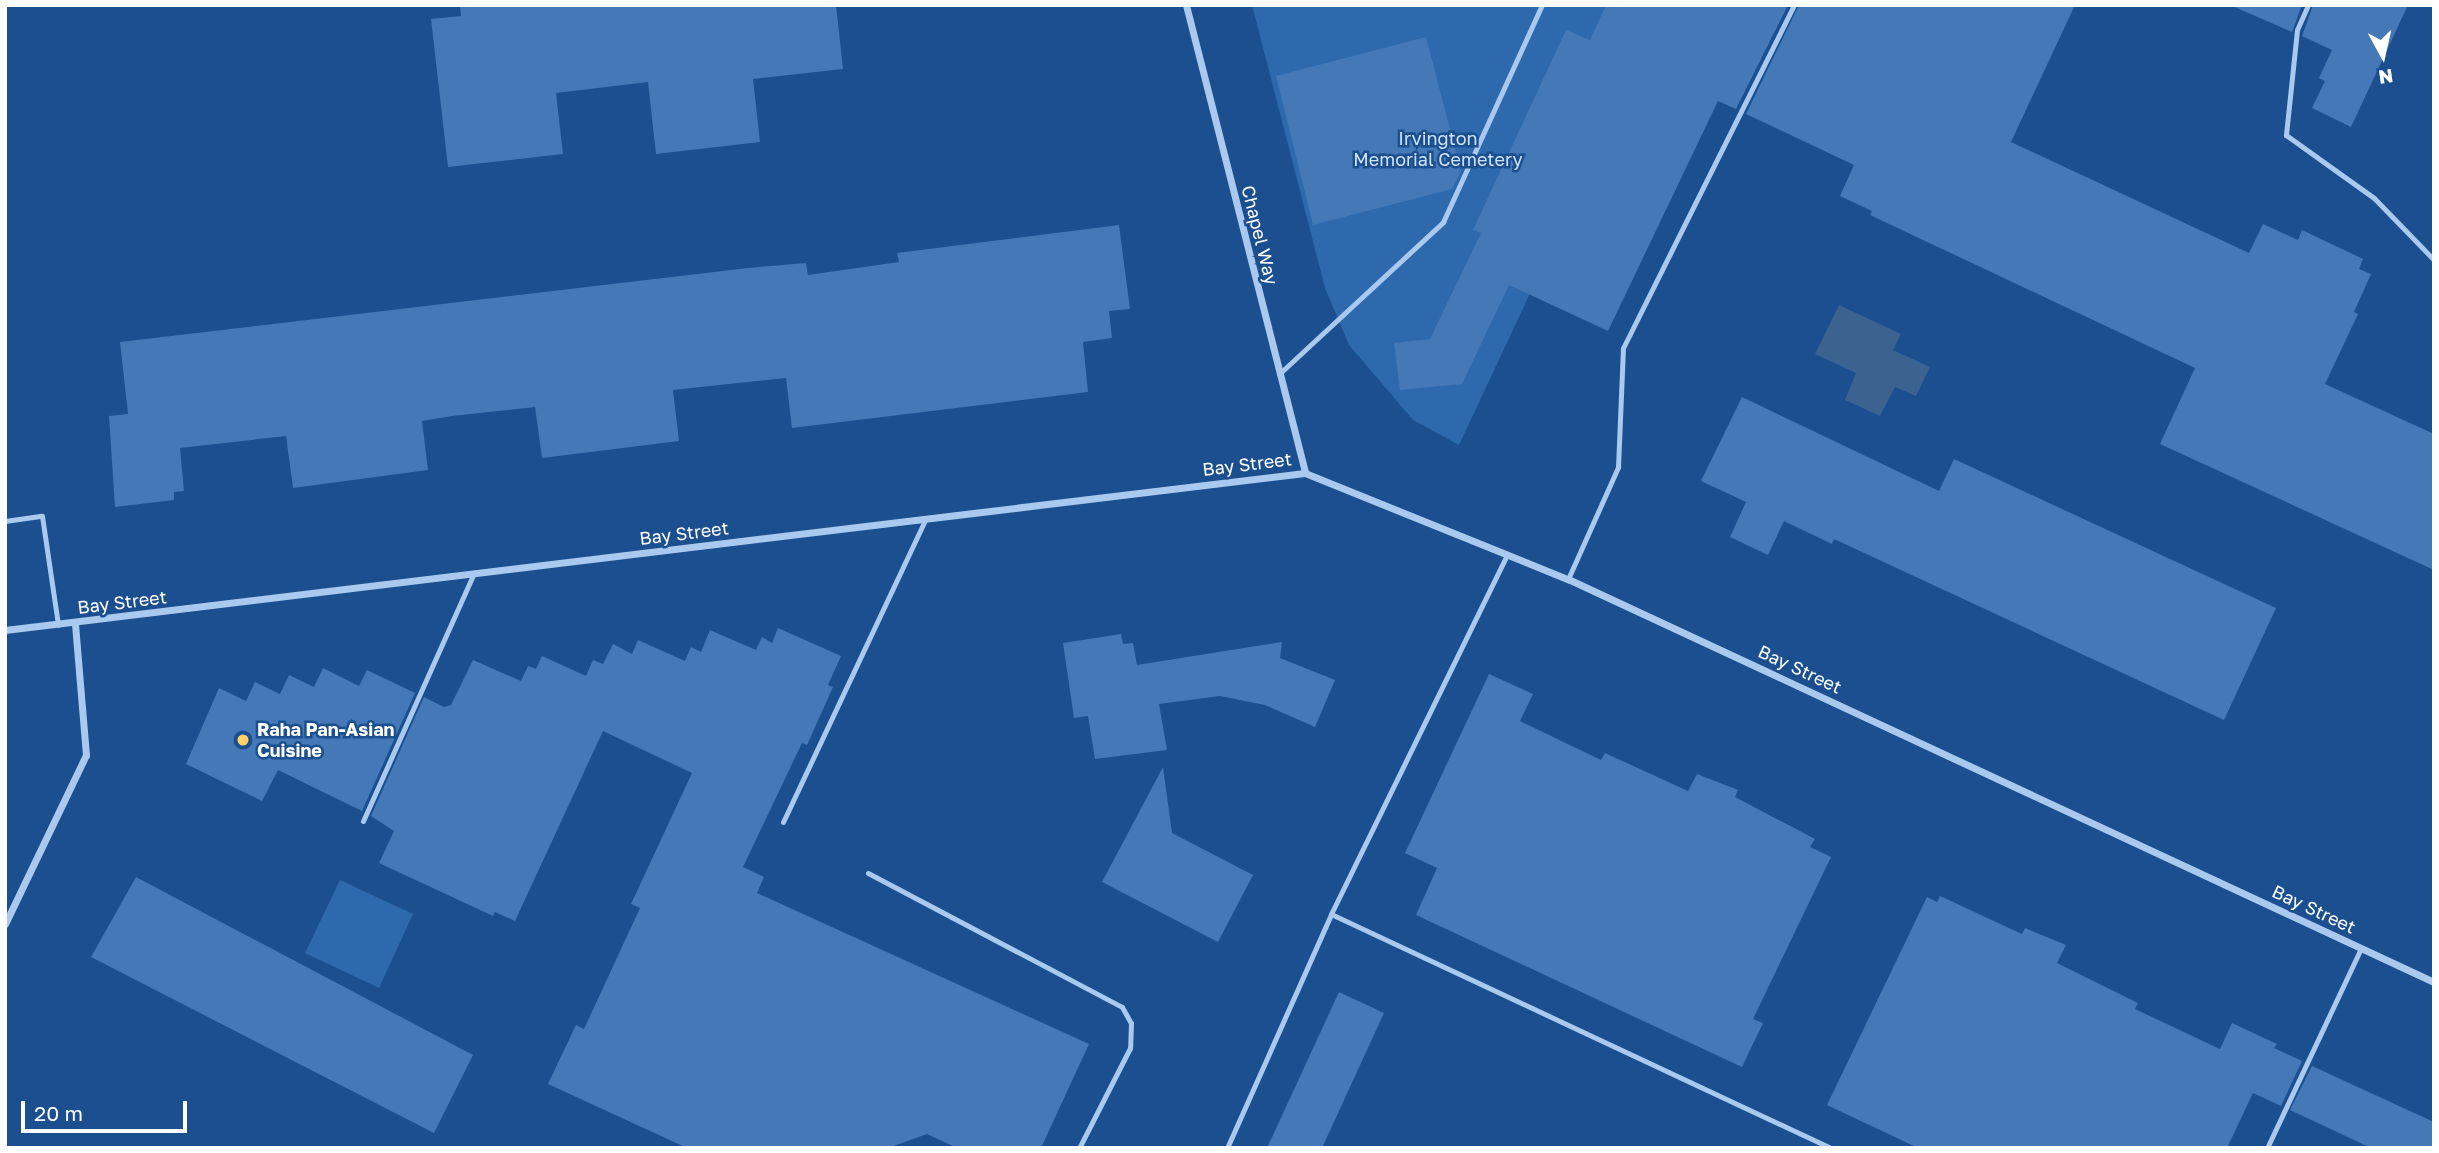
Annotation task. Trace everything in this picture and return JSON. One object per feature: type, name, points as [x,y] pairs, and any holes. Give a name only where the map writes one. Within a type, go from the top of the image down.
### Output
[{"type":"street","name":"Chapel Way","points":[[1186,5],[1305,473]]},
{"type":"street","name":"Bay Street","points":[[5,630],[1305,473],[1568,579],[2434,982]]},
{"type":"street","points":[[5,924],[86,755],[75,623]]},
{"type":"lane","points":[[1279,374],[1443,222],[1542,5]]},
{"type":"lane","points":[[1568,579],[1618,467],[1623,348],[1794,5]]},
{"type":"lane","points":[[2308,5],[2297,30],[2286,135],[2374,198],[2434,260]]},
{"type":"lane","points":[[5,521],[42,516],[58,625]]},
{"type":"lane","points":[[783,822],[925,520]]},
{"type":"lane","points":[[1227,1148],[1331,914],[1507,555]]},
{"type":"lane","points":[[363,821],[473,575]]},
{"type":"lane","points":[[868,873],[1122,1007],[1131,1023],[1130,1048],[1079,1148]]},
{"type":"lane","points":[[1331,914],[1831,1148]]},
{"type":"lane","points":[[2267,1148],[2361,948]]},
{"type":"green space","name":"Irvington Memorial Cemetery","points":[[1252,5],[1665,5],[1459,445],[1413,420],[1349,345],[1325,288]]},
{"type":"green space","points":[[340,880],[413,914],[379,988],[305,953]]},
{"type":"shaded area","points":[[1839,305],[1901,334],[1893,350],[1930,367],[1916,396],[1895,387],[1880,416],[1845,400],[1856,373],[1815,354]]},
{"type":"building","points":[[460,5],[836,5],[843,69],[753,79],[760,142],[656,154],[648,82],[556,93],[563,154],[448,167],[431,19],[461,16]]},
{"type":"building","points":[[1606,5],[1788,5],[1736,109],[1718,101],[1608,331],[1509,285],[1462,384],[1400,390],[1394,343],[1430,339],[1481,233],[1473,230],[1566,30],[1590,40]]},
{"type":"building","points":[[1799,5],[2075,5],[2011,142],[2249,253],[2263,224],[2298,240],[2302,230],[2363,259],[2359,269],[2371,274],[2354,312],[2358,314],[2325,384],[2434,434],[2434,570],[2160,444],[2195,368],[1870,215],[1872,211],[1840,196],[1854,165],[1746,114]]},
{"type":"building","points":[[2230,5],[2302,5],[2292,32]]},
{"type":"building","points":[[2313,5],[2408,5],[2351,127],[2312,108],[2325,81],[2319,78],[2332,50],[2302,36]]},
{"type":"building","points":[[1426,37],[1461,171],[1452,189],[1313,225],[1276,76]]},
{"type":"building","points":[[1119,225],[1130,309],[1109,311],[1112,338],[1083,342],[1088,392],[792,428],[786,378],[673,390],[679,441],[542,458],[535,407],[452,416],[422,421],[428,470],[293,488],[286,436],[180,448],[184,491],[174,492],[174,500],[115,507],[109,416],[128,414],[120,342],[748,268],[806,263],[808,275],[899,262],[897,253]]},
{"type":"building","points":[[1742,397],[1939,491],[1954,459],[2276,608],[2224,720],[1834,539],[1832,544],[1784,521],[1768,555],[1730,537],[1746,502],[1701,481]]},
{"type":"building","points":[[778,628],[841,656],[828,685],[833,687],[807,745],[802,743],[743,867],[764,877],[757,893],[1089,1044],[1041,1148],[957,1148],[927,1134],[888,1148],[687,1148],[548,1084],[576,1025],[584,1029],[640,908],[631,904],[692,773],[603,731],[515,921],[495,912],[493,916],[379,863],[394,831],[371,816],[424,697],[444,707],[451,705],[473,660],[521,681],[528,666],[536,669],[542,656],[586,676],[593,660],[603,664],[613,644],[632,654],[638,640],[685,661],[691,647],[701,652],[710,630],[756,650],[762,637],[772,643]]},
{"type":"building","points":[[1121,634],[1123,644],[1133,643],[1137,665],[1282,642],[1280,658],[1335,680],[1315,727],[1265,705],[1220,696],[1159,704],[1167,750],[1095,759],[1088,716],[1074,718],[1063,643]]},
{"type":"building","points":[[323,668],[359,686],[367,670],[415,693],[362,811],[278,770],[262,801],[186,764],[219,688],[246,701],[255,682],[280,694],[289,675],[314,687]]},
{"type":"building","points":[[1489,674],[1533,694],[1520,721],[1601,760],[1605,753],[1688,791],[1697,774],[1738,790],[1735,797],[1815,839],[1810,847],[1831,857],[1753,1019],[1763,1023],[1742,1067],[1416,915],[1437,868],[1405,853]]},
{"type":"building","points":[[1163,767],[1172,833],[1253,875],[1218,942],[1102,882]]},
{"type":"building","points":[[136,877],[473,1055],[434,1133],[91,957]]},
{"type":"building","points":[[1940,896],[2022,934],[2025,928],[2066,945],[2057,963],[2138,1003],[2135,1009],[2220,1049],[2232,1023],[2277,1044],[2274,1048],[2302,1061],[2281,1106],[2253,1093],[2227,1148],[1918,1148],[1827,1105],[1927,897],[1937,902]]},
{"type":"building","points":[[1339,992],[1384,1013],[1322,1148],[1267,1148]]},
{"type":"building","points":[[2312,1066],[2434,1122],[2434,1148],[2371,1148],[2290,1110]]},
{"type":"place","name":"Raha Pan-Asian Cuisine","points":[[243,740]]}]
